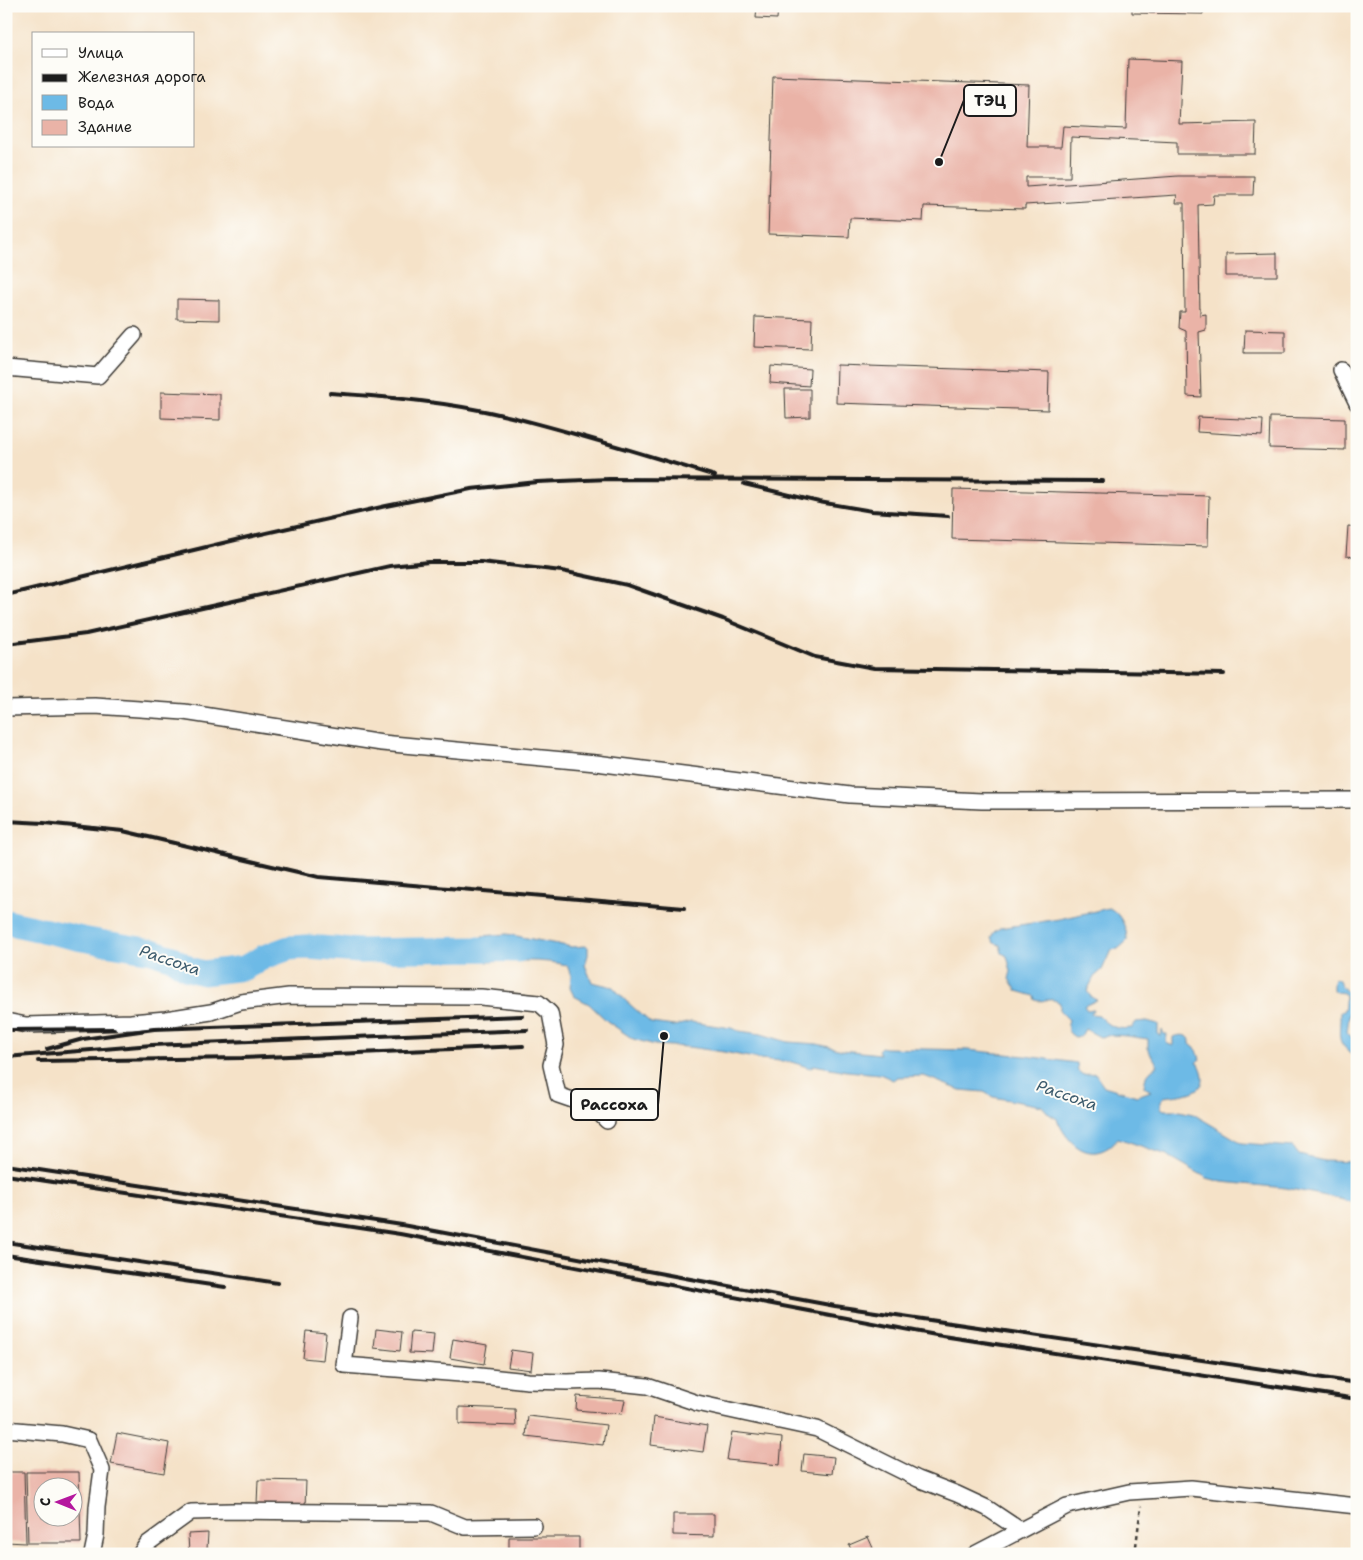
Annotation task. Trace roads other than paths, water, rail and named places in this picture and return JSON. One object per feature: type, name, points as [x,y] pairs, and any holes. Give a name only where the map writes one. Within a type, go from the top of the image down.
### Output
[{"type":"street","points":[[6,368],[98,376],[134,335]]},
{"type":"street","points":[[1341,370],[1357,403]]},
{"type":"street","points":[[6,708],[96,706],[184,712],[382,744],[596,763],[850,795],[982,801],[1357,800]]},
{"type":"street","points":[[6,1021],[26,1025],[140,1022],[211,1012],[241,1002],[289,996],[481,997],[540,1003],[550,1013],[556,1045],[551,1064],[558,1096],[593,1107],[607,1121]]},
{"type":"street","points":[[350,1318],[344,1365],[528,1381],[598,1381],[647,1386],[697,1403],[817,1429],[918,1479],[958,1494],[987,1508],[1020,1530]]},
{"type":"street","points":[[6,1429],[62,1434],[89,1440],[102,1470],[97,1507],[96,1535],[92,1554]]},
{"type":"street","points":[[976,1554],[1067,1506],[1129,1492],[1191,1488],[1357,1506]]},
{"type":"street","points":[[140,1554],[146,1544],[191,1512],[430,1513],[465,1527],[534,1526]]},
{"type":"water","points":[[1109,908],[1117,913],[1122,922],[1127,941],[1118,949],[1111,950],[1102,970],[1094,977],[1087,991],[1091,997],[1097,1000],[1084,1006],[1087,1010],[1093,1009],[1091,1014],[1099,1015],[1109,1025],[1118,1028],[1132,1028],[1136,1022],[1147,1021],[1158,1024],[1158,1035],[1161,1036],[1162,1030],[1164,1034],[1167,1034],[1166,1043],[1173,1046],[1173,1037],[1179,1035],[1186,1036],[1190,1044],[1197,1050],[1200,1059],[1197,1063],[1203,1074],[1203,1081],[1200,1087],[1188,1093],[1164,1097],[1161,1101],[1161,1108],[1193,1114],[1242,1143],[1293,1147],[1299,1155],[1324,1161],[1357,1162],[1357,1204],[1286,1188],[1222,1182],[1207,1178],[1167,1155],[1118,1138],[1109,1147],[1100,1151],[1084,1150],[1071,1141],[1057,1119],[1042,1106],[993,1097],[984,1092],[960,1090],[924,1076],[897,1077],[893,1080],[880,1074],[814,1065],[810,1068],[792,1062],[759,1059],[688,1047],[655,1045],[633,1039],[607,1021],[589,1004],[574,996],[570,988],[571,976],[567,965],[537,961],[487,962],[482,936],[507,934],[572,947],[588,947],[585,965],[592,982],[613,987],[651,1023],[674,1026],[691,1022],[761,1034],[788,1042],[817,1044],[842,1050],[880,1054],[878,1050],[881,1047],[968,1050],[1077,1063],[1078,1071],[1083,1075],[1095,1073],[1104,1086],[1137,1096],[1151,1091],[1144,1087],[1145,1079],[1150,1071],[1158,1065],[1148,1050],[1148,1039],[1118,1035],[1100,1037],[1085,1029],[1081,1036],[1075,1037],[1068,1030],[1069,1020],[1060,1011],[1060,1003],[1054,1000],[1035,1000],[1034,996],[1017,991],[1009,979],[1011,971],[1007,956],[1002,953],[1000,945],[994,943],[991,938],[994,932],[1000,928],[1059,919]]},
{"type":"water","points":[[1335,978],[1339,980],[1351,1000],[1347,1032],[1353,1039],[1357,1040],[1357,1056],[1349,1052],[1341,1043],[1339,1032],[1340,1012],[1344,1009],[1346,997],[1344,993],[1333,990]]},
{"type":"waterway","name":"Рассоха","points":[[6,922],[82,939],[152,951],[172,958],[189,969],[203,973],[244,968],[264,957],[289,948],[307,947],[359,951],[518,950]]},
{"type":"railway","points":[[330,393],[419,401],[485,411],[585,437],[715,476]]},
{"type":"railway","points":[[6,595],[386,506],[471,489],[537,482],[609,479],[1103,481]]},
{"type":"railway","points":[[744,484],[819,502],[872,511],[948,516]]},
{"type":"railway","points":[[6,644],[86,634],[390,566],[429,562],[481,562],[562,571],[627,585],[723,619],[815,657],[874,668],[1224,674]]},
{"type":"railway","points":[[6,821],[123,831],[319,877],[684,908]]},
{"type":"railway","points":[[47,1049],[83,1039],[154,1029],[522,1016]]},
{"type":"railway","points":[[6,1030],[114,1029]]},
{"type":"railway","points":[[6,1057],[152,1045],[527,1030]]},
{"type":"railway","points":[[38,1061],[242,1058],[523,1046]]},
{"type":"railway","points":[[6,1165],[402,1225],[835,1306],[1357,1383]]},
{"type":"railway","points":[[6,1175],[400,1234],[936,1335],[1357,1399]]},
{"type":"railway","points":[[6,1242],[278,1283]]},
{"type":"railway","points":[[6,1255],[225,1287]]},
{"type":"place","name":"ТЭЦ","points":[[939,162]]},
{"type":"place","name":"Рассоха","points":[[664,1036]]}]
